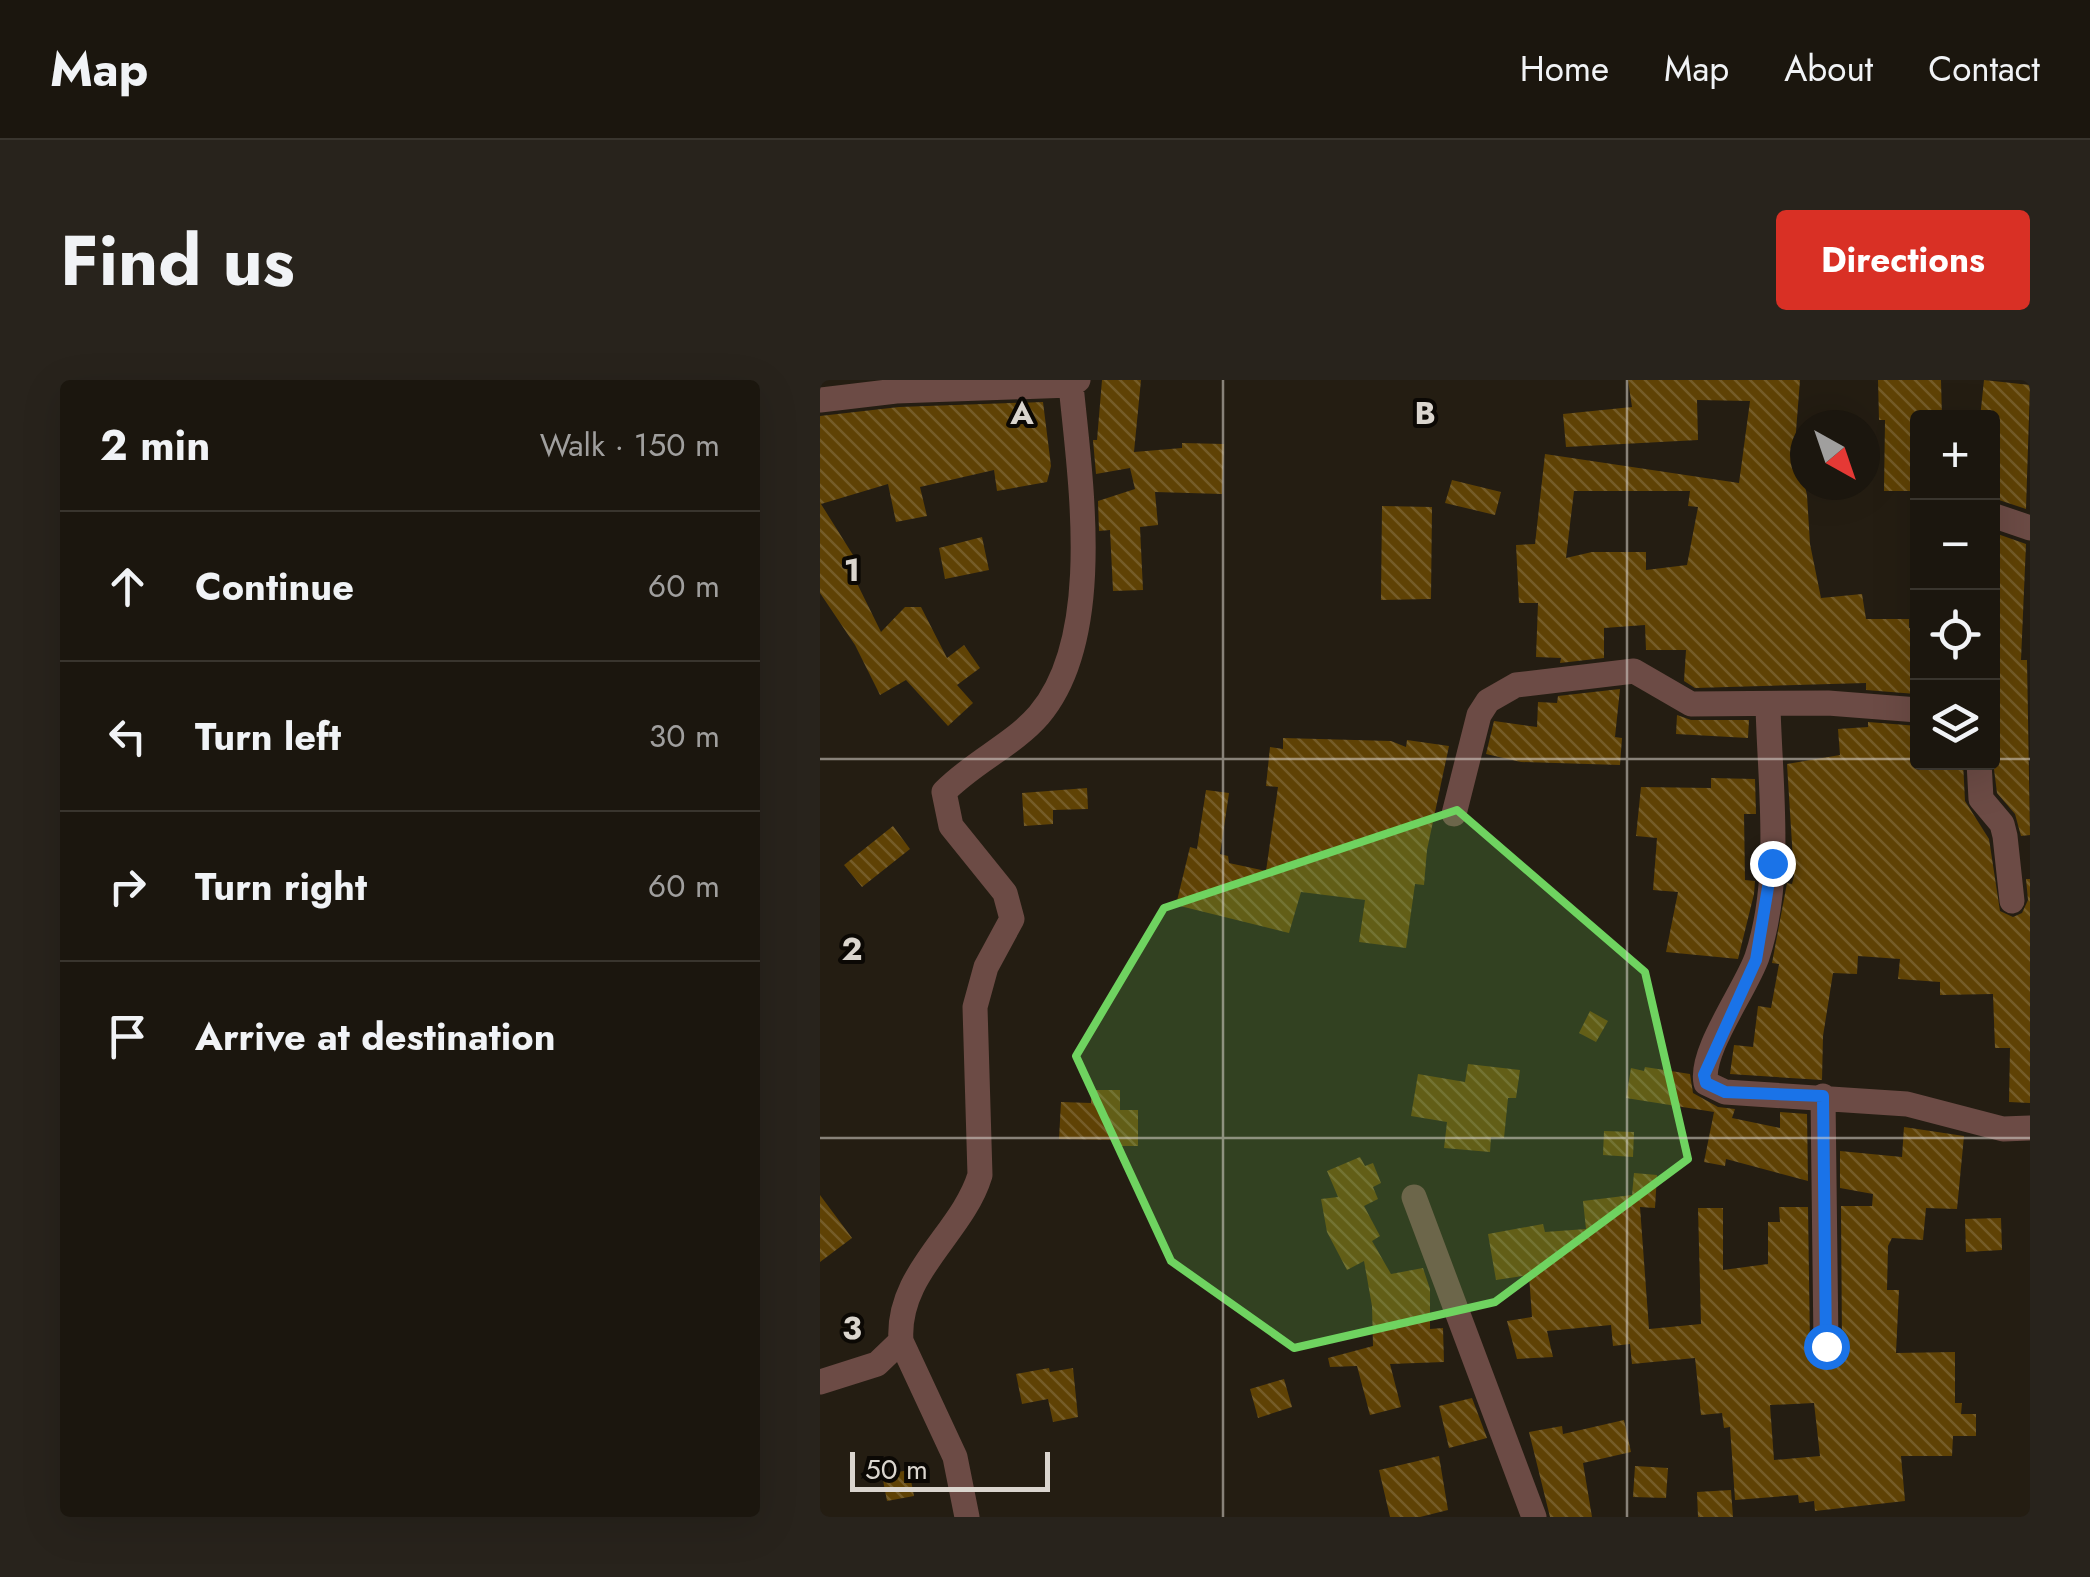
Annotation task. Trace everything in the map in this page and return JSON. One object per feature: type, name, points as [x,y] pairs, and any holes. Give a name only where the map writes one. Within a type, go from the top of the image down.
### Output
[{"type":"street","points":[[820,400],[896,391],[1074,383],[1084,512],[1083,586],[1067,658],[1042,712],[944,792],[952,826],[1005,893],[1012,918],[986,967],[976,1008],[980,1175],[972,1202],[925,1262],[909,1293],[901,1341],[954,1457],[967,1517]]},
{"type":"street","points":[[2000,519],[2030,528]]},
{"type":"street","points":[[1454,814],[1479,715],[1488,700],[1516,685],[1634,671],[1691,704],[1828,703],[1910,709]]},
{"type":"street","points":[[1768,706],[1772,863],[1763,935],[1704,1075],[1706,1083],[1725,1092],[1907,1104],[2003,1129],[2030,1128]]},
{"type":"street","points":[[1979,770],[1981,799],[2002,824],[2012,900]]},
{"type":"street","points":[[1823,1096],[1826,1346]]},
{"type":"street","points":[[1414,1197],[1534,1517]]},
{"type":"street","points":[[820,1382],[876,1364],[901,1341]]},
{"type":"street","points":[[876,1364],[918,1378]]},
{"type":"highlighted area","points":[[1457,810],[1645,972],[1688,1159],[1495,1302],[1294,1348],[1171,1261],[1076,1056],[1164,908]]},
{"type":"building","points":[[1102,380],[1141,380],[1134,452],[1182,448],[1182,443],[1224,444],[1222,494],[1155,492],[1158,525],[1140,527],[1143,590],[1113,591],[1110,530],[1099,531],[1098,501],[1135,489],[1130,468],[1096,474],[1093,440],[1097,440]]},
{"type":"building","points":[[1628,380],[1800,380],[1798,410],[1790,410],[1790,500],[1807,500],[1810,544],[1821,598],[1862,594],[1866,619],[1909,619],[1910,694],[1866,690],[1866,683],[1695,688],[1684,681],[1686,650],[1646,650],[1645,625],[1604,628],[1604,658],[1560,663],[1561,658],[1536,657],[1538,603],[1519,603],[1516,545],[1535,544],[1545,454],[1739,483],[1750,401],[1697,400],[1698,440],[1566,447],[1563,414],[1632,407]],"holes":[[[1574,491],[1690,491],[1688,506],[1698,507],[1687,565],[1646,570],[1646,552],[1592,552],[1566,558]]]},
{"type":"building","points":[[1878,380],[1941,380],[1942,410],[1910,410],[1910,491],[1884,491],[1885,420],[1880,420]]},
{"type":"building","points":[[1984,380],[2030,385],[2026,509],[2000,500],[2000,410],[1981,410]]},
{"type":"building","points":[[1043,402],[1051,466],[1047,482],[997,491],[994,470],[920,487],[927,516],[896,522],[888,484],[821,504],[853,555],[845,559],[881,632],[905,607],[921,607],[947,658],[964,645],[980,668],[957,685],[973,703],[948,726],[906,680],[880,695],[855,645],[820,593],[820,416],[899,407]]},
{"type":"building","points":[[1452,480],[1501,492],[1495,515],[1445,503]]},
{"type":"building","points":[[1382,506],[1432,507],[1431,599],[1381,600]]},
{"type":"building","points":[[2000,535],[2026,544],[2021,660],[2027,660],[2030,835],[2021,836],[2015,814],[1997,793],[1994,770],[2000,770]]},
{"type":"building","points":[[982,537],[989,570],[945,579],[939,548]]},
{"type":"building","points":[[1620,689],[1615,737],[1622,738],[1620,765],[1521,762],[1486,754],[1494,721],[1537,727],[1538,702],[1557,703],[1558,696]]},
{"type":"building","points":[[1677,715],[1691,720],[1749,720],[1748,738],[1676,734]]},
{"type":"building","points":[[1868,722],[1910,725],[1910,770],[1963,770],[1965,801],[1989,839],[2000,911],[2013,917],[2022,913],[2028,900],[2026,879],[2030,879],[2030,1103],[2009,1102],[2010,1048],[1995,1048],[1993,994],[1940,995],[1940,982],[1898,979],[1900,959],[1858,956],[1857,974],[1833,973],[1823,1036],[1822,1080],[1730,1074],[1734,1045],[1753,1047],[1758,1006],[1771,1008],[1779,964],[1772,963],[1787,883],[1792,884],[1794,876],[1787,764],[1840,755],[1838,729],[1868,727]]},
{"type":"building","points":[[1283,738],[1391,741],[1406,747],[1407,740],[1449,746],[1427,850],[1424,885],[1415,884],[1406,948],[1359,942],[1365,900],[1301,892],[1289,933],[1176,905],[1190,847],[1197,849],[1206,790],[1229,793],[1220,854],[1228,856],[1229,863],[1266,871],[1278,787],[1266,786],[1270,747],[1283,749]]},
{"type":"building","points":[[1711,778],[1755,779],[1756,814],[1744,814],[1745,880],[1755,881],[1754,894],[1738,959],[1666,952],[1678,892],[1653,890],[1657,838],[1636,836],[1641,787],[1711,788]]},
{"type":"building","points":[[1087,788],[1088,809],[1053,810],[1053,824],[1024,826],[1022,793]]},
{"type":"building","points":[[893,826],[910,849],[862,887],[844,865]]},
{"type":"building","points":[[1590,1011],[1608,1021],[1596,1042],[1579,1033]]},
{"type":"building","points":[[1468,1064],[1520,1070],[1516,1098],[1508,1098],[1504,1138],[1491,1137],[1490,1152],[1444,1148],[1447,1122],[1411,1116],[1418,1074],[1465,1082]]},
{"type":"building","points":[[1645,1067],[1690,1074],[1693,1093],[1718,1107],[1735,1109],[1732,1118],[1780,1128],[1780,1112],[1807,1114],[1808,1181],[1726,1159],[1725,1166],[1704,1162],[1714,1112],[1626,1098],[1631,1068],[1644,1071]]},
{"type":"building","points":[[1091,1090],[1120,1090],[1120,1110],[1138,1110],[1138,1146],[1117,1146],[1117,1140],[1059,1139],[1061,1102],[1091,1103]]},
{"type":"building","points":[[1904,1127],[1964,1136],[1957,1209],[1926,1208],[1923,1240],[1892,1238],[1888,1246],[1887,1290],[1899,1290],[1896,1353],[1955,1352],[1955,1403],[1962,1403],[1961,1414],[1976,1414],[1976,1436],[1953,1436],[1952,1456],[1901,1456],[1905,1501],[1815,1511],[1814,1501],[1799,1503],[1798,1495],[1735,1500],[1730,1427],[1724,1428],[1722,1413],[1701,1415],[1695,1358],[1632,1364],[1630,1344],[1613,1346],[1611,1325],[1547,1331],[1553,1357],[1517,1359],[1507,1321],[1532,1317],[1529,1275],[1496,1280],[1488,1234],[1543,1224],[1545,1232],[1586,1229],[1583,1201],[1632,1195],[1634,1173],[1657,1175],[1655,1208],[1640,1207],[1649,1329],[1701,1324],[1698,1208],[1723,1208],[1723,1270],[1768,1264],[1768,1222],[1780,1222],[1779,1207],[1808,1207],[1810,1347],[1819,1361],[1835,1359],[1842,1346],[1841,1206],[1872,1206],[1873,1194],[1840,1188],[1840,1151],[1902,1157]],"holes":[[[1814,1403],[1820,1456],[1774,1460],[1770,1405]]]},
{"type":"building","points":[[1604,1131],[1634,1132],[1633,1157],[1603,1155]]},
{"type":"building","points":[[1360,1157],[1365,1166],[1373,1163],[1381,1183],[1373,1187],[1378,1199],[1364,1206],[1380,1236],[1372,1241],[1391,1274],[1423,1268],[1430,1289],[1430,1329],[1443,1328],[1444,1362],[1390,1364],[1401,1407],[1370,1415],[1357,1366],[1330,1367],[1328,1358],[1373,1346],[1372,1306],[1364,1261],[1347,1270],[1327,1232],[1321,1199],[1338,1197],[1327,1171]]},
{"type":"building","points":[[820,1195],[852,1238],[820,1262]]},
{"type":"building","points":[[2001,1218],[2002,1250],[1966,1252],[1965,1219]]},
{"type":"building","points":[[1049,1368],[1050,1372],[1073,1368],[1078,1417],[1053,1422],[1048,1399],[1022,1404],[1016,1374]]},
{"type":"building","points":[[1284,1379],[1292,1407],[1258,1418],[1250,1389]]},
{"type":"building","points":[[1472,1398],[1487,1438],[1449,1448],[1439,1406]]},
{"type":"building","points":[[1624,1420],[1631,1452],[1583,1463],[1592,1517],[1550,1517],[1529,1432],[1562,1426],[1563,1434]]},
{"type":"building","points":[[1439,1456],[1448,1510],[1420,1517],[1390,1517],[1379,1470]]},
{"type":"building","points":[[1635,1466],[1668,1468],[1666,1498],[1633,1497]]},
{"type":"building","points":[[909,1470],[914,1496],[887,1501],[882,1475]]},
{"type":"building","points":[[1731,1490],[1733,1517],[1698,1517],[1697,1492]]},
{"type":"route","points":[[1772,863],[1756,960],[1704,1075],[1706,1083],[1725,1092],[1823,1096],[1826,1346]]}]
